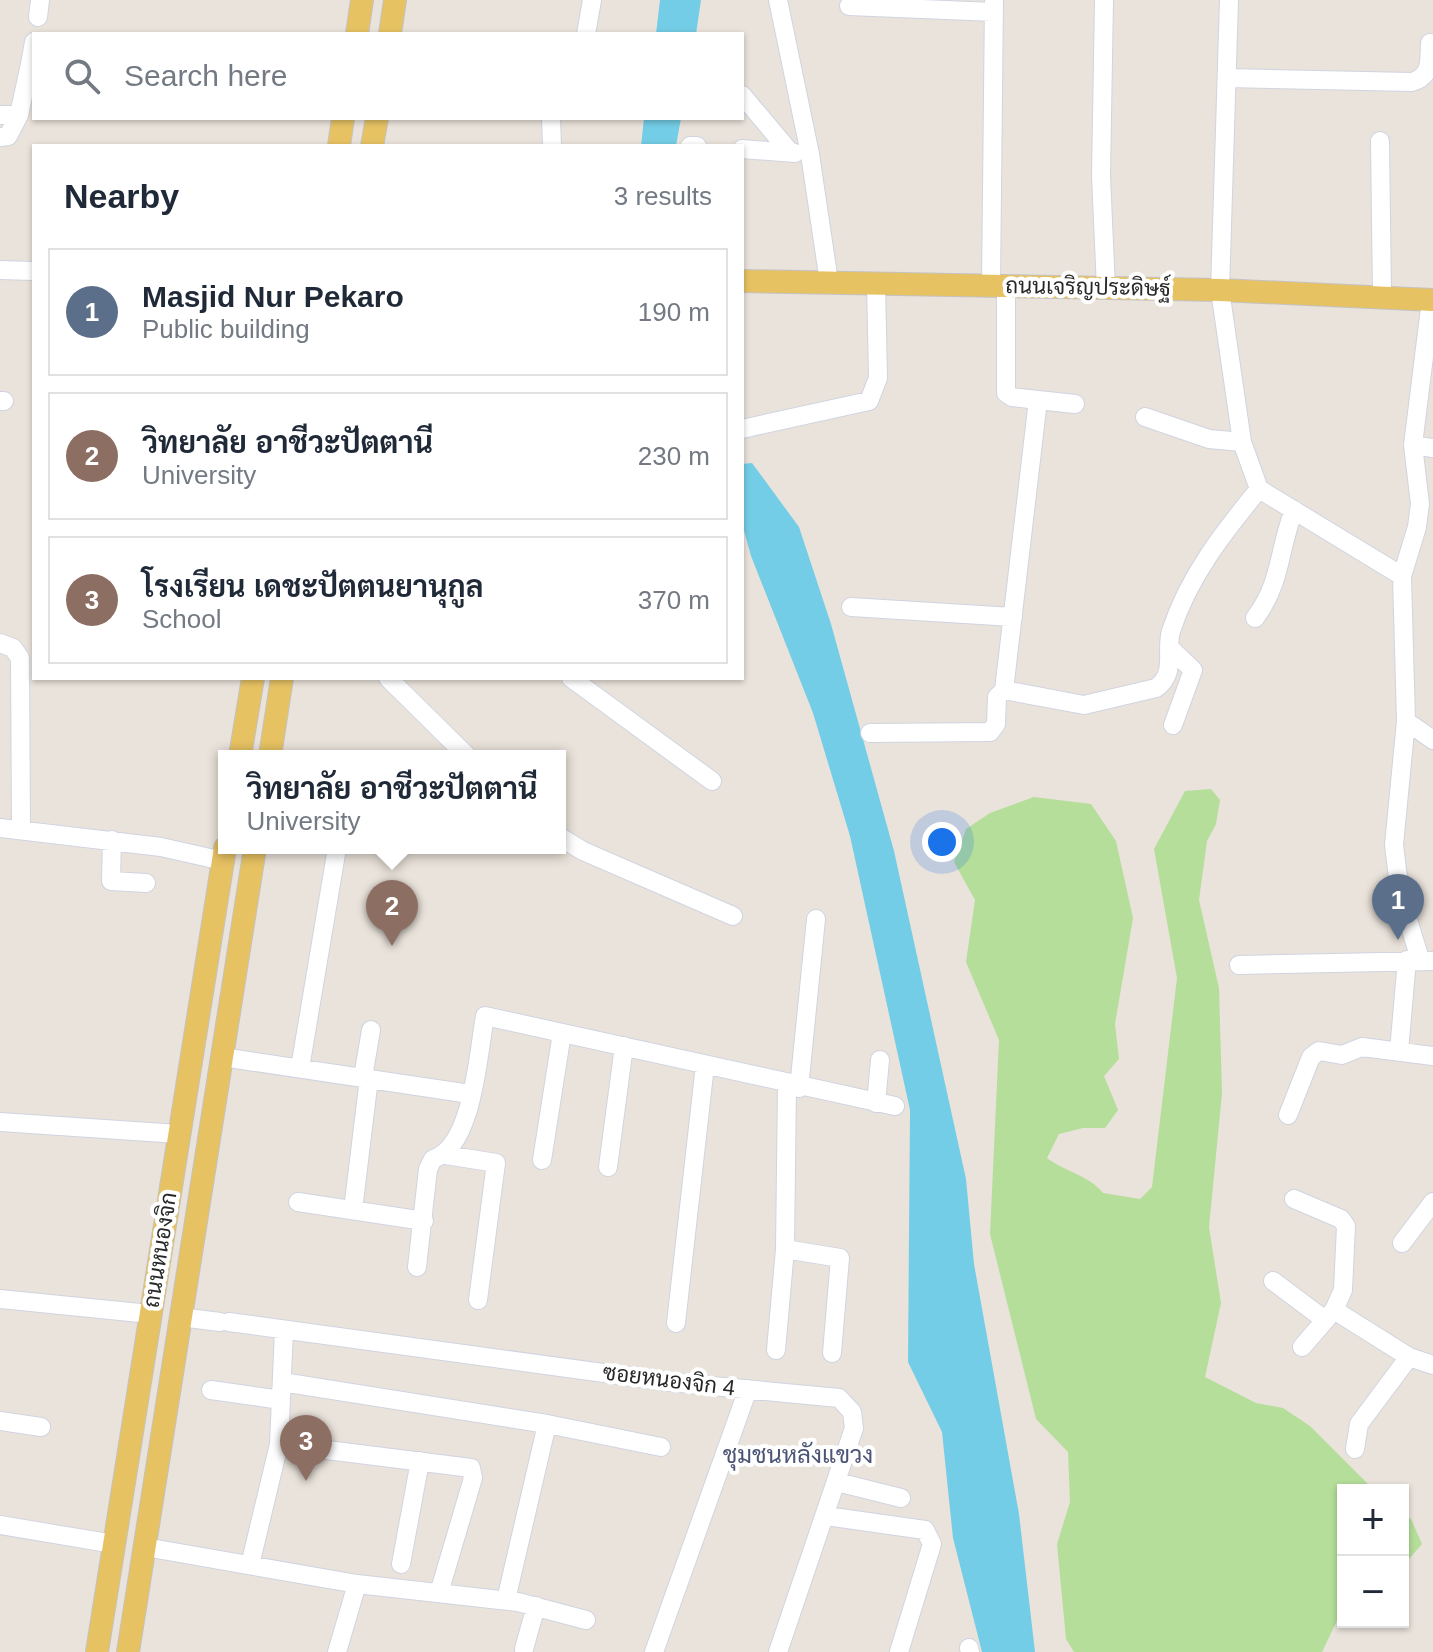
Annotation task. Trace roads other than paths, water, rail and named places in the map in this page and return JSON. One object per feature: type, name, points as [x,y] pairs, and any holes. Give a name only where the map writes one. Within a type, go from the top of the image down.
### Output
[{"type":"main road","points":[[357,32],[362,0]]},
{"type":"main road","points":[[390,32],[395,0]]},
{"type":"main road","points":[[339,144],[343,120]]},
{"type":"main road","points":[[372,144],[377,120]]},
{"type":"main road","name":"ถนนเจริญประดิษฐ์","points":[[744,281],[1220,290],[1432,300]]},
{"type":"main road","points":[[241,750],[253,680]]},
{"type":"main road","points":[[271,750],[282,680]]},
{"type":"main road","name":"ถนนหนองจิก","points":[[97,1652],[224,854]]},
{"type":"main road","name":"ถนนหนองจิก","points":[[128,1652],[254,854]]},
{"type":"main road","points":[[209,942],[239,950]]},
{"type":"main road","points":[[150,1314],[180,1317]]},
{"type":"street","points":[[586,32],[592,0]]},
{"type":"street","points":[[778,0],[810,154],[829,282]]},
{"type":"street","points":[[1104,0],[1101,176],[1106,288]]},
{"type":"street","points":[[1229,0],[1220,290],[1242,442],[1259,489],[1402,576]]},
{"type":"street","points":[[849,6],[994,6],[998,286],[1006,393],[1012,397],[1075,404]]},
{"type":"street","points":[[1227,78],[1412,82],[1421,79],[1428,71],[1430,43]]},
{"type":"street","points":[[0,137],[8,136],[10,115],[32,64]]},
{"type":"street","points":[[744,97],[790,152]]},
{"type":"street","points":[[551,120],[552,144]]},
{"type":"street","points":[[1380,141],[1382,296]]},
{"type":"street","points":[[744,149],[810,154]]},
{"type":"street","points":[[0,270],[32,271]]},
{"type":"street","points":[[744,429],[869,401],[878,378],[876,283]]},
{"type":"street","points":[[1399,1051],[1420,960],[1394,869],[1406,721],[1402,576],[1417,527],[1420,504],[1413,445],[1432,300]]},
{"type":"street","points":[[870,733],[990,732],[996,724],[997,697],[1004,690],[1038,400]]},
{"type":"street","points":[[1145,417],[1209,439],[1242,442]]},
{"type":"street","points":[[1413,445],[1433,448]]},
{"type":"street","points":[[1004,690],[1084,705],[1156,688],[1165,681],[1169,671],[1170,634],[1200,564],[1259,489]]},
{"type":"street","points":[[1255,618],[1275,587],[1283,538],[1294,510]]},
{"type":"street","points":[[851,607],[1013,617]]},
{"type":"street","points":[[0,643],[13,648],[20,658],[21,830]]},
{"type":"street","points":[[1170,648],[1193,670],[1173,725]]},
{"type":"street","points":[[390,680],[461,750]]},
{"type":"street","points":[[574,680],[712,781]]},
{"type":"street","points":[[1406,721],[1433,740]]},
{"type":"street","points":[[0,828],[218,853]]},
{"type":"street","points":[[112,840],[111,881],[146,883]]},
{"type":"street","points":[[566,841],[583,851],[733,916]]},
{"type":"street","points":[[300,1068],[336,854]]},
{"type":"street","points":[[776,1350],[785,1249],[793,1086],[816,919]]},
{"type":"street","points":[[1239,965],[1420,960]]},
{"type":"street","points":[[446,1155],[462,1131],[485,1016],[895,1106]]},
{"type":"street","points":[[353,1210],[371,1030]]},
{"type":"street","points":[[542,1160],[562,1033]]},
{"type":"street","points":[[608,1167],[624,1046]]},
{"type":"street","points":[[1288,1115],[1314,1053],[1342,1055],[1362,1047],[1433,1056]]},
{"type":"street","points":[[222,1057],[470,1094]]},
{"type":"street","points":[[876,1103],[880,1060]]},
{"type":"street","points":[[676,1323],[705,1065]]},
{"type":"street","points":[[0,1122],[179,1134]]},
{"type":"street","points":[[417,1267],[428,1169],[433,1159],[446,1155],[496,1163],[478,1300]]},
{"type":"street","points":[[1294,1199],[1341,1219],[1346,1226],[1343,1290],[1330,1315],[1302,1347]]},
{"type":"street","points":[[298,1202],[424,1221]]},
{"type":"street","points":[[1402,1243],[1433,1202]]},
{"type":"street","points":[[785,1249],[840,1258],[832,1353]]},
{"type":"street","points":[[1273,1281],[1409,1357],[1433,1365]]},
{"type":"street","points":[[0,1299],[150,1314]]},
{"type":"street","name":"ซอยหนองจิก 4","points":[[180,1317],[839,1398],[852,1412],[854,1428],[778,1652]]},
{"type":"street","points":[[250,1565],[279,1444],[284,1330]]},
{"type":"street","points":[[1355,1449],[1359,1424],[1409,1357]]},
{"type":"street","points":[[654,1652],[748,1389]]},
{"type":"street","points":[[211,1390],[281,1391],[547,1424],[661,1447]]},
{"type":"street","points":[[0,1421],[41,1427]]},
{"type":"street","points":[[506,1600],[547,1424]]},
{"type":"street","points":[[279,1444],[471,1468],[473,1478],[439,1593]]},
{"type":"street","points":[[401,1564],[420,1461]]},
{"type":"street","points":[[837,1482],[901,1498]]},
{"type":"street","points":[[826,1516],[925,1530],[932,1544],[899,1652]]},
{"type":"street","points":[[0,1525],[114,1544]]},
{"type":"street","points":[[145,1547],[357,1584],[506,1600],[586,1620]]},
{"type":"street","points":[[337,1652],[357,1584]]},
{"type":"street","points":[[524,1649],[536,1606]]},
{"type":"water","points":[[660,0],[701,0],[696,32],[656,32]]},
{"type":"water","points":[[644,120],[681,120],[676,144],[641,144]]},
{"type":"water","points":[[752,463],[799,527],[831,624],[894,851],[966,1179],[974,1264],[1019,1514],[1035,1652],[982,1652],[953,1538],[942,1432],[908,1362],[910,1110],[850,836],[813,713],[751,556],[744,530],[744,464]]},
{"type":"place","name":"Masjid Nur Pekaro","points":[[1398,940]]},
{"type":"place","name":"วิทยาลัย อาชีวะปัตตานี","points":[[392,946]]},
{"type":"place","name":"โรงเรียน เดชะปัตตนยานุกูล","points":[[306,1481]]},
{"type":"district","name":"ชุมชนหลังแขวง","points":[[798,1454]]}]
